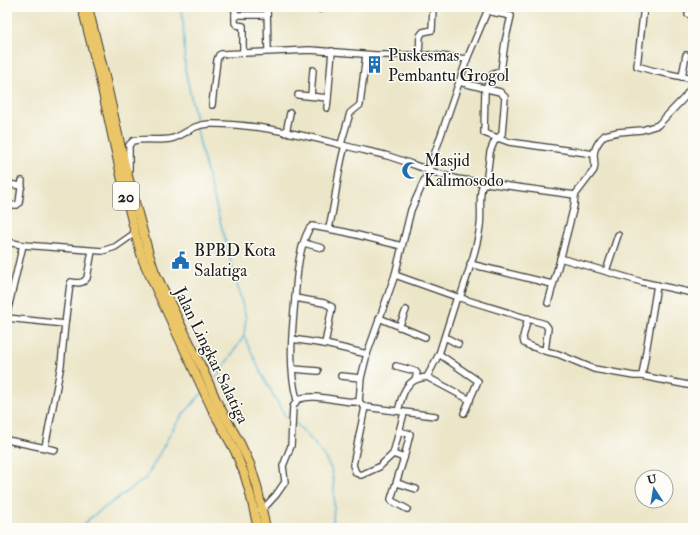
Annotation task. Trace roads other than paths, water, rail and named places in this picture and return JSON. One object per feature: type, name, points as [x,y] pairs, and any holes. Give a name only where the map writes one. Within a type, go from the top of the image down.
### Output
[{"type":"highway","name":"Jalan Lingkar Salatiga","points":[[82,7],[133,213],[155,272],[215,407],[240,443],[250,464],[257,486],[259,510],[258,528]]},
{"type":"highway","name":"Jalan Lingkar Salatiga","points":[[88,7],[104,72],[126,184]]},
{"type":"highway","name":"Jalan Lingkar Salatiga","points":[[133,213],[135,234],[149,274],[200,374]]},
{"type":"highway","name":"Jalan Lingkar Salatiga","points":[[259,510],[266,528]]},
{"type":"street","points":[[235,7],[236,24],[243,26],[243,53]]},
{"type":"street","points":[[267,7],[268,51]]},
{"type":"street","points":[[644,7],[637,66],[654,72],[693,79]]},
{"type":"street","points":[[419,55],[420,36],[422,32],[432,30],[433,8]]},
{"type":"street","points":[[359,402],[361,378],[367,354],[395,275],[411,210],[429,170],[467,59],[488,9],[511,16],[501,71],[492,75],[486,90],[483,131],[485,135],[516,143],[594,154]]},
{"type":"street","points":[[235,16],[267,16]]},
{"type":"street","points":[[212,105],[218,57],[221,54],[310,50],[366,55],[419,55],[467,59]]},
{"type":"street","points":[[327,108],[332,51]]},
{"type":"street","points":[[329,228],[349,116],[360,105],[366,55]]},
{"type":"street","points":[[682,77],[686,55]]},
{"type":"street","points":[[311,96],[312,70]]},
{"type":"street","points":[[427,376],[439,354],[470,264],[480,225],[482,187],[485,184],[490,152],[494,142],[500,136],[502,130],[505,97],[500,92],[486,90],[459,82]]},
{"type":"street","points":[[548,303],[574,206],[575,195],[594,170],[594,154],[597,145],[605,135],[618,132],[642,130],[658,126],[684,98],[693,85]]},
{"type":"street","points":[[298,95],[328,98]]},
{"type":"street","points":[[286,133],[290,114]]},
{"type":"street","points":[[126,184],[129,145],[133,141],[170,139],[178,137],[193,127],[200,125],[230,124],[286,133],[343,145],[388,156],[457,179],[575,195]]},
{"type":"street","points":[[7,184],[22,183],[19,203],[17,205],[7,205]]},
{"type":"street","points":[[297,400],[293,385],[292,339],[296,279],[304,242],[310,227],[316,226],[329,228],[402,246]]},
{"type":"street","points":[[7,242],[23,245],[102,251],[111,249],[135,234]]},
{"type":"street","points":[[606,271],[618,235]]},
{"type":"street","points":[[304,242],[322,248]]},
{"type":"street","points":[[7,312],[23,245]]},
{"type":"street","points":[[45,447],[61,365],[70,284],[71,282],[85,282],[92,251]]},
{"type":"street","points":[[560,258],[657,285],[693,293]]},
{"type":"street","points":[[470,264],[552,284]]},
{"type":"street","points":[[395,275],[458,297],[528,318],[547,326],[548,331],[545,351]]},
{"type":"street","points":[[642,376],[657,285]]},
{"type":"street","points":[[295,298],[324,303],[332,307],[325,344]]},
{"type":"street","points":[[399,326],[406,310]]},
{"type":"street","points":[[7,318],[65,324]]},
{"type":"street","points":[[380,318],[425,337]]},
{"type":"street","points":[[528,318],[523,337],[524,343],[530,346],[558,354],[594,369],[636,377],[642,376],[693,386]]},
{"type":"street","points":[[445,337],[458,344]]},
{"type":"street","points":[[292,339],[325,344],[367,354]]},
{"type":"street","points":[[439,354],[478,381],[464,413]]},
{"type":"street","points":[[396,366],[415,371],[417,373],[415,379]]},
{"type":"street","points":[[293,369],[318,371]]},
{"type":"street","points":[[341,376],[361,378]]},
{"type":"street","points":[[398,411],[404,390],[410,382],[427,376],[470,400]]},
{"type":"street","points":[[259,510],[276,495],[285,482],[283,466],[291,446],[293,407],[297,400],[308,396],[351,403],[359,402],[365,407],[435,416]]},
{"type":"street","points":[[365,407],[354,460],[354,470],[356,473],[361,475],[376,469],[393,454],[404,413]]},
{"type":"street","points":[[399,431],[410,434],[391,500],[407,509]]},
{"type":"street","points":[[7,440],[55,450]]},
{"type":"street","points":[[393,454],[404,458]]},
{"type":"street","points":[[397,483],[416,489]]},
{"type":"waterway","points":[[180,7],[183,16],[185,69],[197,125]]},
{"type":"waterway","points":[[197,129],[246,318],[244,336],[211,383]]},
{"type":"waterway","points":[[244,336],[261,373],[285,416],[290,420]]},
{"type":"waterway","points":[[81,528],[90,518],[146,478],[173,429],[181,417],[202,393]]},
{"type":"waterway","points":[[295,423],[315,444],[325,457],[331,469],[334,490],[332,528]]},
{"type":"place","name":"Puskesmas Pembantu Grogol","points":[[375,65]]},
{"type":"place","name":"Masjid Kalimosodo","points":[[411,170]]},
{"type":"place","name":"BPBD Kota Salatiga","points":[[181,260]]}]
